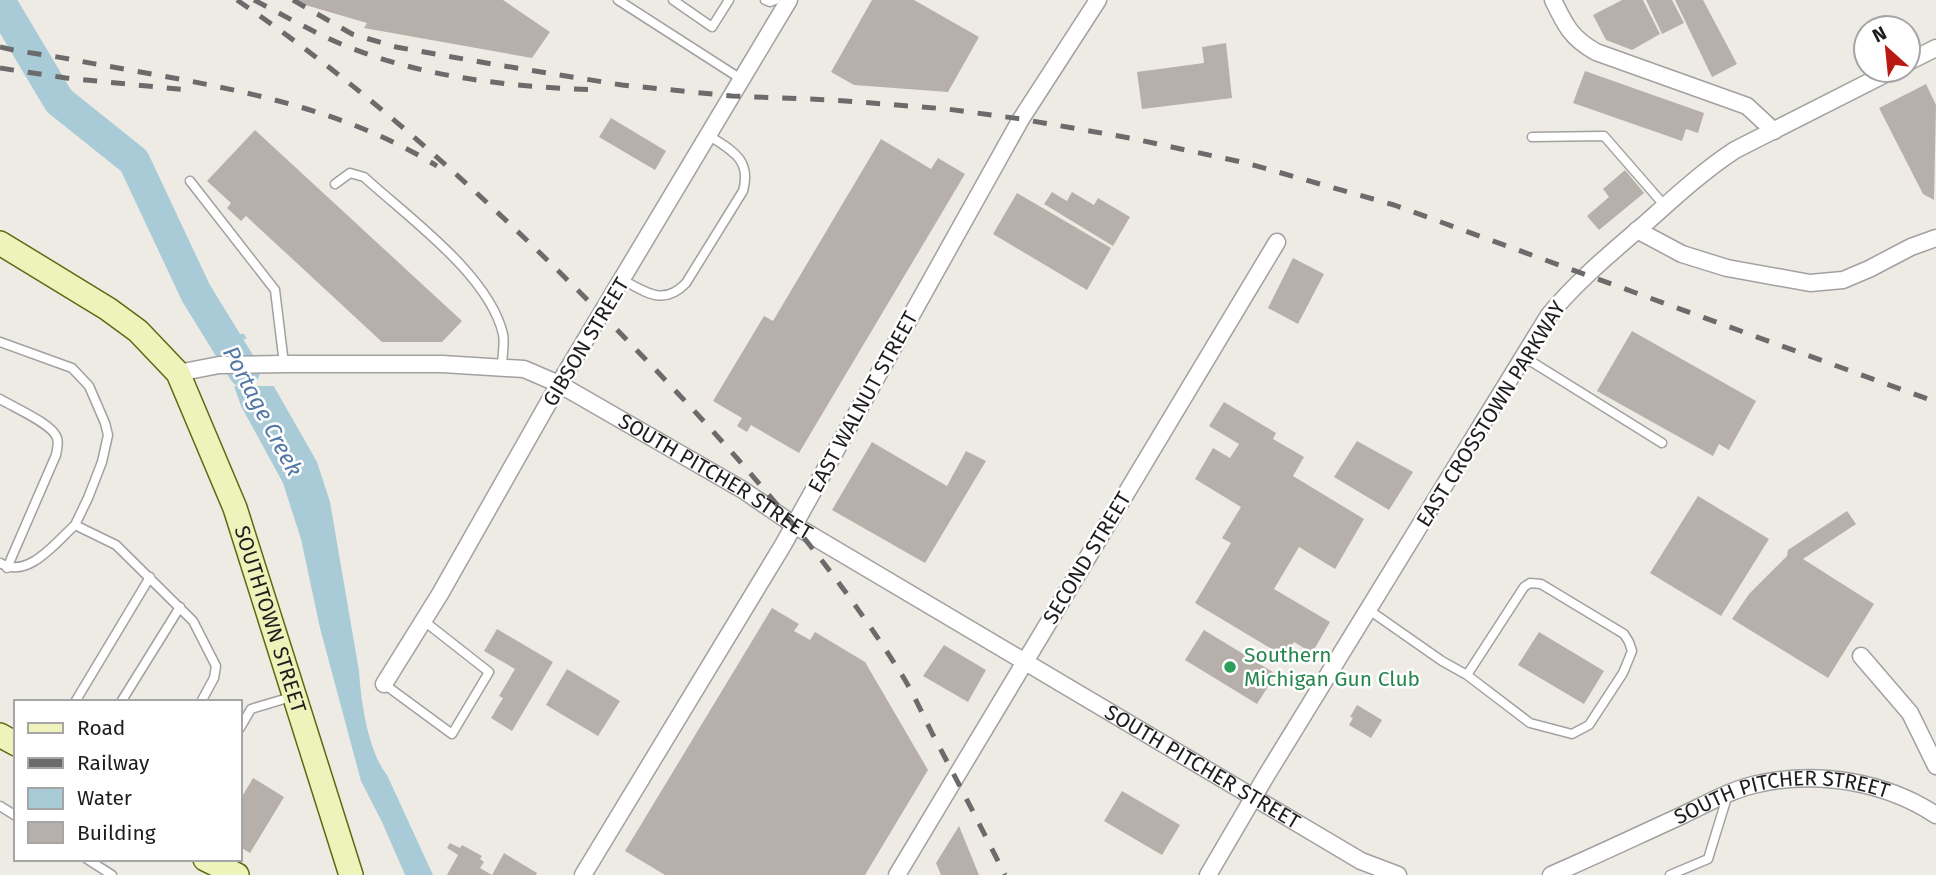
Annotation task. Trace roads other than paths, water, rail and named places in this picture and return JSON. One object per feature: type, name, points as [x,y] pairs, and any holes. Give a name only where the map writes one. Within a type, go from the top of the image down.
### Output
[{"type":"main road","points":[[0,243],[108,309],[138,331],[178,373]]},
{"type":"main road","name":"SOUTHTOWN STREET","points":[[178,373],[235,508],[295,696],[346,874]]},
{"type":"main road","points":[[209,861],[237,875]]},
{"type":"street","name":"GIBSON STREET","points":[[384,684],[424,621],[559,384],[789,0]]},
{"type":"street","name":"EAST WALNUT STREET","points":[[583,875],[794,525],[1021,120],[1098,0]]},
{"type":"street","points":[[1553,0],[1566,27],[1581,44],[1596,52],[1747,106],[1774,131]]},
{"type":"street","name":"EAST CROSSTOWN PARKWAY","points":[[1208,875],[1253,797],[1549,315],[1587,273],[1711,166],[1735,150],[1866,84]]},
{"type":"street","points":[[1637,230],[1682,254],[1727,268],[1810,283],[1843,280],[1936,238]]},
{"type":"street","name":"SECOND STREET","points":[[897,875],[1277,242]]},
{"type":"street","name":"SOUTH PITCHER STREET","points":[[178,373],[219,365],[284,364],[502,366],[524,369],[559,384],[743,490],[794,525],[1364,862],[1398,875]]},
{"type":"street","points":[[1861,656],[1910,713],[1936,766]]},
{"type":"street","name":"SOUTH PITCHER STREET","points":[[1551,875],[1728,794],[1760,783],[1791,779],[1861,783],[1917,803],[1936,815]]},
{"type":"lane","points":[[618,0],[741,79]]},
{"type":"lane","points":[[676,1],[712,27],[729,0]]},
{"type":"lane","points":[[765,0],[775,0]]},
{"type":"lane","points":[[623,280],[649,294],[664,296],[678,291],[686,283],[743,191],[747,179],[745,167],[734,152],[708,135]]},
{"type":"lane","points":[[1532,137],[1604,136],[1665,205]]},
{"type":"lane","points":[[335,184],[350,173],[364,177],[458,260],[483,292],[498,322],[503,336],[502,366]]},
{"type":"lane","points":[[190,181],[275,290],[284,364]]},
{"type":"lane","points":[[0,342],[72,368],[89,386],[108,435],[102,462],[75,524],[31,563],[19,569],[4,566],[56,455],[59,441],[55,433],[41,422],[0,400]]},
{"type":"lane","points":[[1524,357],[1662,443]]},
{"type":"lane","points":[[75,524],[116,545],[193,621],[216,666],[214,678],[202,700]]},
{"type":"lane","points":[[76,700],[150,577]]},
{"type":"lane","points":[[1369,610],[1442,662],[1467,675],[1530,723],[1572,734],[1589,725],[1623,673],[1632,651],[1624,635],[1541,584],[1530,583],[1515,598],[1467,675]]},
{"type":"lane","points":[[122,700],[180,607]]},
{"type":"lane","points":[[384,684],[452,734],[489,672],[424,621]]},
{"type":"lane","points":[[242,724],[251,709],[295,696]]},
{"type":"lane","points":[[1670,875],[1707,859],[1728,794]]},
{"type":"lane","points":[[90,861],[112,875]]},
{"type":"water","points":[[203,333],[244,334],[317,462],[330,502],[370,740],[433,875],[405,875],[361,781],[320,628],[301,539],[283,483],[241,406],[234,386]]},
{"type":"waterway","name":"Portage Creek","points":[[0,2],[59,101],[134,161],[196,293],[244,371]]},
{"type":"railway","points":[[237,0],[340,76],[486,202],[624,337],[738,459],[809,544],[875,633],[905,680],[1005,875]]},
{"type":"railway","points":[[254,0],[341,44],[404,65],[468,79],[600,90]]},
{"type":"railway","points":[[293,0],[352,34],[396,47],[492,64],[622,85],[732,96],[833,100],[947,109],[1130,138],[1246,163],[1394,205],[1936,402]]},
{"type":"railway","points":[[0,47],[261,96],[352,124],[437,166]]},
{"type":"railway","points":[[0,68],[66,78],[188,90]]},
{"type":"place","name":"Southern Michigan Gun Club","points":[[1230,667]]}]
